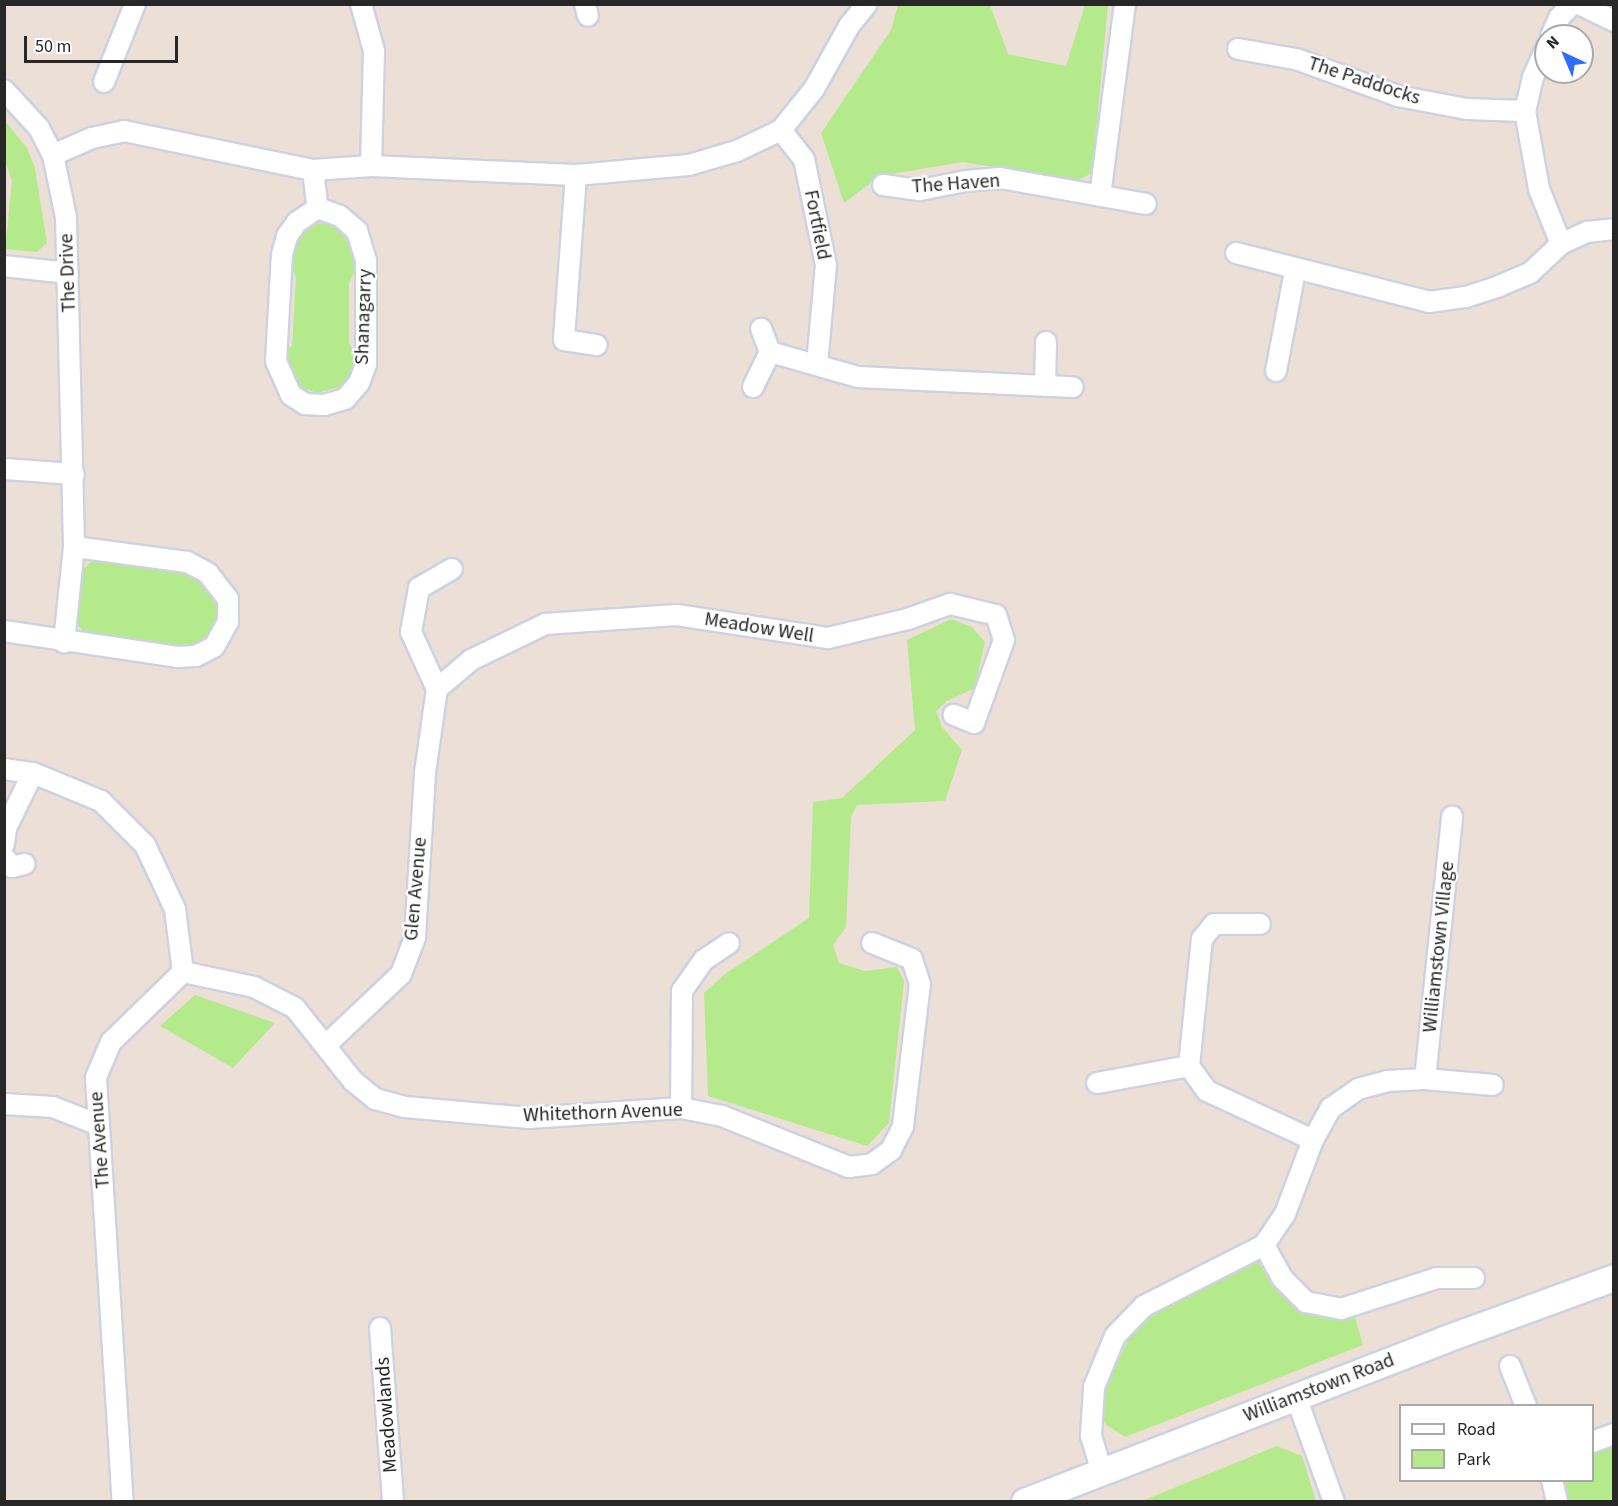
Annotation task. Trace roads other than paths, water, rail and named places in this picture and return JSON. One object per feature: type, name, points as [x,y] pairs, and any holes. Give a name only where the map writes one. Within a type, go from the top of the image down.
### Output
[{"type":"street","points":[[104,82],[135,4]]},
{"type":"street","points":[[361,4],[374,51],[371,166]]},
{"type":"street","points":[[53,155],[92,138],[124,131],[313,170],[371,166],[483,173],[576,175],[689,165],[737,151],[781,130],[814,89],[849,26],[867,4]]},
{"type":"street","points":[[1100,196],[1125,4]]},
{"type":"street","points":[[1556,24],[1572,4]]},
{"type":"street","points":[[1579,4],[1614,21]]},
{"type":"street","name":"The Paddocks","points":[[1238,49],[1296,59],[1398,96],[1467,109],[1525,111]]},
{"type":"street","points":[[1534,75],[1525,111],[1539,189],[1561,244]]},
{"type":"street","name":"The Drive","points":[[4,90],[39,128],[53,155],[66,217],[74,547],[64,642]]},
{"type":"street","name":"Fortfield","points":[[781,130],[804,159],[826,265],[817,363]]},
{"type":"street","points":[[313,170],[318,208]]},
{"type":"street","points":[[576,175],[564,340],[597,345]]},
{"type":"street","name":"The Haven","points":[[883,186],[920,190],[966,181],[1000,178],[1146,204]]},
{"type":"street","name":"Shanagarry","points":[[318,208],[340,216],[357,231],[366,260],[366,364],[359,383],[345,399],[324,405],[305,404],[291,394],[276,361],[282,255],[287,236],[297,222],[318,208]]},
{"type":"street","points":[[1236,253],[1295,271],[1429,302],[1466,297],[1509,282],[1530,273],[1561,244],[1587,232],[1614,229]]},
{"type":"street","points":[[4,266],[68,273]]},
{"type":"street","points":[[1276,371],[1295,271]]},
{"type":"street","points":[[753,387],[770,352],[761,329]]},
{"type":"street","points":[[1045,386],[1046,342]]},
{"type":"street","points":[[770,352],[817,363],[858,377],[1073,387]]},
{"type":"street","points":[[4,469],[74,474]]},
{"type":"street","points":[[4,631],[64,642],[196,656],[214,647],[228,622],[228,599],[221,585],[208,573],[188,562],[74,547]]},
{"type":"street","points":[[437,689],[411,632],[419,588],[452,569]]},
{"type":"street","name":"Meadow Well","points":[[437,689],[471,660],[545,624],[677,615],[828,638],[908,619],[950,604],[996,615],[1004,640],[974,723],[954,715]]},
{"type":"street","name":"Glen Avenue","points":[[327,1044],[401,974],[415,937],[425,773],[437,689]]},
{"type":"street","points":[[4,769],[33,773],[101,801],[145,845],[175,909],[183,972]]},
{"type":"street","points":[[4,844],[6,828],[33,773]]},
{"type":"street","name":"Williamstown Village","points":[[1425,1078],[1452,816]]},
{"type":"street","points":[[4,857],[12,867],[25,864]]},
{"type":"street","points":[[1260,924],[1214,924],[1202,939],[1189,1066],[1207,1091],[1314,1140]]},
{"type":"street","points":[[681,1108],[682,991],[704,960],[729,943]]},
{"type":"street","name":"Whitethorn Avenue","points":[[183,972],[264,992],[296,1008],[327,1044],[353,1081],[375,1099],[405,1107],[529,1118],[681,1108],[722,1116],[849,1167],[872,1164],[891,1149],[903,1126],[920,984],[912,959],[872,943]]},
{"type":"street","name":"The Avenue","points":[[123,1502],[96,1078],[111,1042],[183,972]]},
{"type":"street","points":[[1097,1083],[1189,1066]]},
{"type":"street","points":[[1102,1472],[1091,1436],[1094,1387],[1115,1335],[1144,1305],[1264,1245],[1285,1214],[1314,1140],[1331,1108],[1358,1089],[1387,1081],[1425,1078],[1493,1085]]},
{"type":"street","points":[[4,1104],[53,1107],[99,1125]]},
{"type":"street","points":[[1264,1245],[1283,1279],[1306,1302],[1341,1309],[1437,1278],[1474,1278]]},
{"type":"street","name":"Williamstown Road","points":[[1025,1502],[1296,1396],[1614,1278]]},
{"type":"street","name":"Meadowlands","points":[[380,1328],[393,1502]]},
{"type":"street","points":[[1510,1366],[1525,1404]]},
{"type":"street","points":[[1296,1396],[1334,1502]]},
{"type":"street","points":[[1594,1442],[1614,1434]]},
{"type":"street","points":[[1552,1482],[1557,1502]]}]
